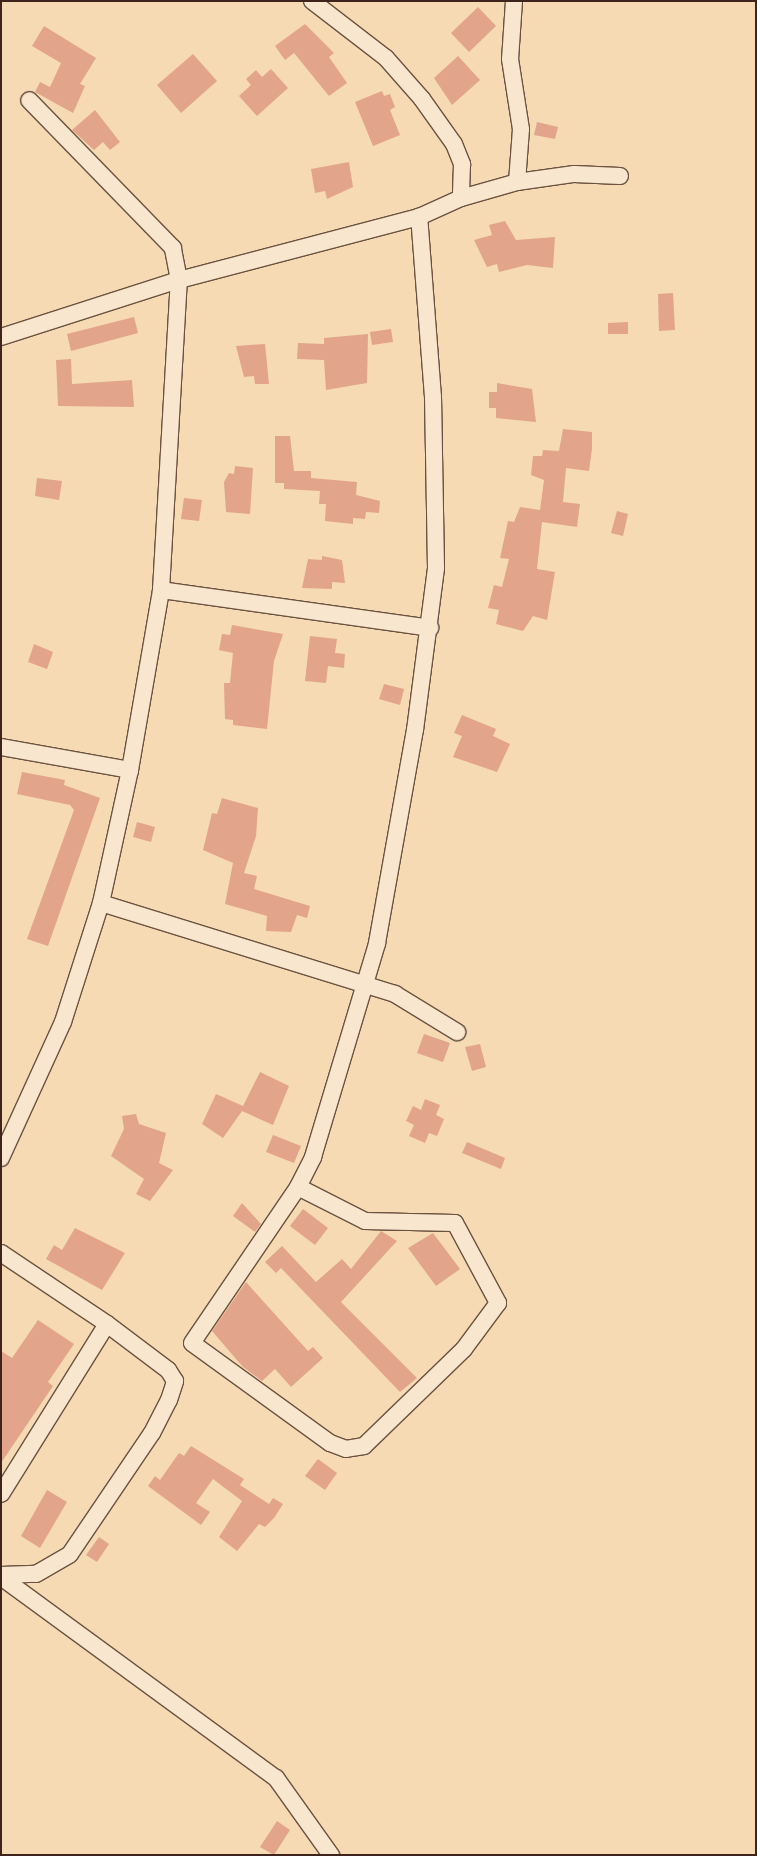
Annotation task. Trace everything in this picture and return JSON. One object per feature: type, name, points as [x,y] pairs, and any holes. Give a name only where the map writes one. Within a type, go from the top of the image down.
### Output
[{"type":"street","points":[[312,1],[386,58],[422,99],[454,144],[462,164],[461,198]]},
{"type":"street","points":[[514,1],[510,59],[521,129],[517,182]]},
{"type":"street","points":[[1,1158],[63,1022],[102,903],[130,770],[161,590],[179,280],[173,248],[29,100]]},
{"type":"street","points":[[1,337],[179,280],[419,217],[461,198],[517,182],[574,174],[620,176]]},
{"type":"street","points":[[298,1187],[365,1221],[456,1224],[498,1303],[464,1349],[364,1446],[346,1449],[330,1443],[192,1343],[298,1187],[324,1125],[377,943],[430,628],[438,511],[419,217]]},
{"type":"street","points":[[161,590],[430,628]]},
{"type":"street","points":[[1,747],[130,770]]},
{"type":"street","points":[[102,903],[364,984],[415,1004],[458,1032]]},
{"type":"street","points":[[1,1253],[107,1324],[168,1370],[175,1381],[169,1400],[152,1433],[70,1554],[36,1574],[1,1576]]},
{"type":"street","points":[[1,1494],[107,1324]]},
{"type":"street","points":[[1,1576],[263,1767],[300,1806],[332,1855]]},
{"type":"building","points":[[478,7],[496,26],[469,52],[451,33]]},
{"type":"building","points":[[305,24],[334,53],[329,57],[347,83],[329,96],[294,53],[285,60],[275,46]]},
{"type":"building","points":[[44,26],[96,58],[80,84],[85,86],[73,113],[35,92],[40,82],[50,87],[61,63],[32,46]]},
{"type":"building","points":[[193,54],[217,81],[181,113],[157,85]]},
{"type":"building","points":[[458,56],[480,80],[452,105],[434,78]]},
{"type":"building","points":[[271,69],[288,88],[257,116],[239,96],[251,85],[246,79],[256,70],[262,77]]},
{"type":"building","points":[[382,91],[384,96],[390,94],[395,107],[390,110],[400,135],[373,146],[355,102]]},
{"type":"building","points":[[95,110],[120,142],[110,150],[103,142],[94,150],[72,130]]},
{"type":"building","points":[[537,122],[558,127],[555,139],[534,135]]},
{"type":"building","points":[[349,162],[353,187],[327,199],[325,191],[315,193],[311,169]]},
{"type":"building","points":[[505,221],[516,240],[555,237],[553,268],[527,265],[499,272],[497,264],[487,267],[474,240],[492,235],[489,225]]},
{"type":"building","points":[[673,293],[675,330],[659,331],[658,294]]},
{"type":"building","points":[[134,317],[138,333],[71,351],[67,334]]},
{"type":"building","points":[[628,322],[628,334],[608,334],[608,323]]},
{"type":"building","points":[[391,329],[393,342],[372,345],[370,332]]},
{"type":"building","points":[[368,334],[367,383],[326,390],[324,360],[297,359],[298,343],[324,344],[324,338]]},
{"type":"building","points":[[265,344],[269,384],[255,384],[254,376],[244,377],[236,346]]},
{"type":"building","points":[[71,359],[72,384],[132,380],[134,407],[58,406],[56,360]]},
{"type":"building","points":[[497,383],[532,389],[536,422],[496,418],[496,408],[489,408],[489,392],[497,392]]},
{"type":"building","points":[[563,429],[592,432],[592,449],[589,471],[566,468],[563,502],[580,504],[577,527],[542,522],[537,569],[555,572],[547,620],[533,616],[523,631],[496,624],[499,610],[488,608],[494,585],[502,587],[509,559],[500,558],[508,521],[514,522],[520,507],[540,510],[544,480],[531,475],[533,456],[542,456],[543,450],[559,451]]},
{"type":"building","points":[[275,436],[290,436],[294,471],[311,471],[311,478],[357,482],[356,495],[380,501],[379,513],[366,512],[365,519],[353,518],[353,524],[325,521],[326,504],[319,504],[320,491],[284,489],[284,483],[275,483]]},
{"type":"building","points":[[235,466],[253,468],[250,514],[226,512],[224,482],[229,473],[234,474]]},
{"type":"building","points":[[37,478],[62,481],[59,500],[35,496]]},
{"type":"building","points":[[184,498],[202,500],[199,521],[181,519]]},
{"type":"building","points":[[617,511],[628,514],[623,536],[611,533]]},
{"type":"building","points":[[322,556],[342,560],[345,583],[332,582],[332,589],[302,588],[308,559],[322,560]]},
{"type":"building","points":[[232,625],[283,634],[274,661],[267,729],[233,725],[233,720],[225,719],[224,683],[230,683],[233,653],[219,650],[222,634],[230,635]]},
{"type":"building","points":[[310,636],[337,639],[335,653],[345,654],[344,668],[328,666],[326,683],[305,681]]},
{"type":"building","points":[[34,644],[53,652],[47,669],[28,662]]},
{"type":"building","points":[[384,684],[404,689],[400,705],[379,699]]},
{"type":"building","points":[[462,715],[496,729],[493,736],[510,744],[497,772],[453,757],[462,736],[454,733]]},
{"type":"building","points":[[22,772],[65,780],[64,785],[100,798],[48,946],[27,939],[74,810],[70,805],[17,794]]},
{"type":"building","points":[[222,798],[258,808],[256,836],[244,873],[257,876],[254,889],[310,906],[307,918],[297,915],[291,932],[266,931],[267,916],[225,904],[233,863],[203,850],[212,813],[217,814]]},
{"type":"building","points":[[137,822],[155,827],[151,842],[133,837]]},
{"type":"building","points":[[424,1034],[450,1043],[443,1062],[417,1053]]},
{"type":"building","points":[[480,1044],[486,1067],[472,1071],[465,1047]]},
{"type":"building","points":[[260,1072],[289,1086],[273,1125],[242,1111],[223,1138],[202,1124],[216,1094],[243,1106]]},
{"type":"building","points":[[425,1099],[440,1105],[436,1115],[444,1119],[437,1136],[429,1133],[425,1143],[409,1136],[414,1125],[406,1121],[413,1106],[421,1110]]},
{"type":"building","points":[[136,1114],[139,1124],[166,1133],[159,1163],[173,1170],[150,1201],[136,1194],[144,1179],[111,1156],[124,1129],[122,1116]]},
{"type":"building","points":[[273,1135],[301,1146],[294,1163],[266,1152]]},
{"type":"building","points":[[467,1142],[505,1158],[501,1169],[462,1153]]},
{"type":"building","points":[[242,1203],[261,1224],[255,1232],[233,1216]]},
{"type":"building","points":[[303,1209],[328,1228],[315,1245],[290,1226]]},
{"type":"building","points":[[75,1228],[125,1253],[102,1290],[46,1259],[54,1245],[62,1250]]},
{"type":"building","points":[[381,1231],[397,1241],[341,1302],[417,1378],[400,1392],[281,1268],[276,1273],[265,1262],[282,1246],[316,1282],[342,1259],[351,1269]]},
{"type":"building","points":[[433,1233],[460,1269],[436,1286],[408,1248]]},
{"type":"building","points":[[246,1282],[308,1351],[313,1347],[323,1358],[291,1387],[275,1369],[262,1381],[243,1367],[212,1331]]},
{"type":"building","points":[[38,1320],[74,1344],[48,1382],[53,1386],[1,1463],[1,1351],[12,1358]]},
{"type":"building","points":[[191,1446],[244,1479],[240,1485],[269,1504],[273,1498],[283,1504],[274,1518],[265,1527],[259,1524],[237,1551],[219,1537],[242,1501],[213,1479],[196,1503],[210,1512],[201,1525],[148,1486],[155,1476],[160,1480],[179,1453],[184,1456]]},
{"type":"building","points":[[318,1459],[337,1473],[325,1490],[305,1476]]},
{"type":"building","points":[[47,1490],[67,1502],[40,1548],[21,1536]]},
{"type":"building","points":[[99,1537],[109,1544],[97,1562],[86,1555]]},
{"type":"building","points":[[277,1821],[290,1830],[274,1855],[260,1847]]}]
